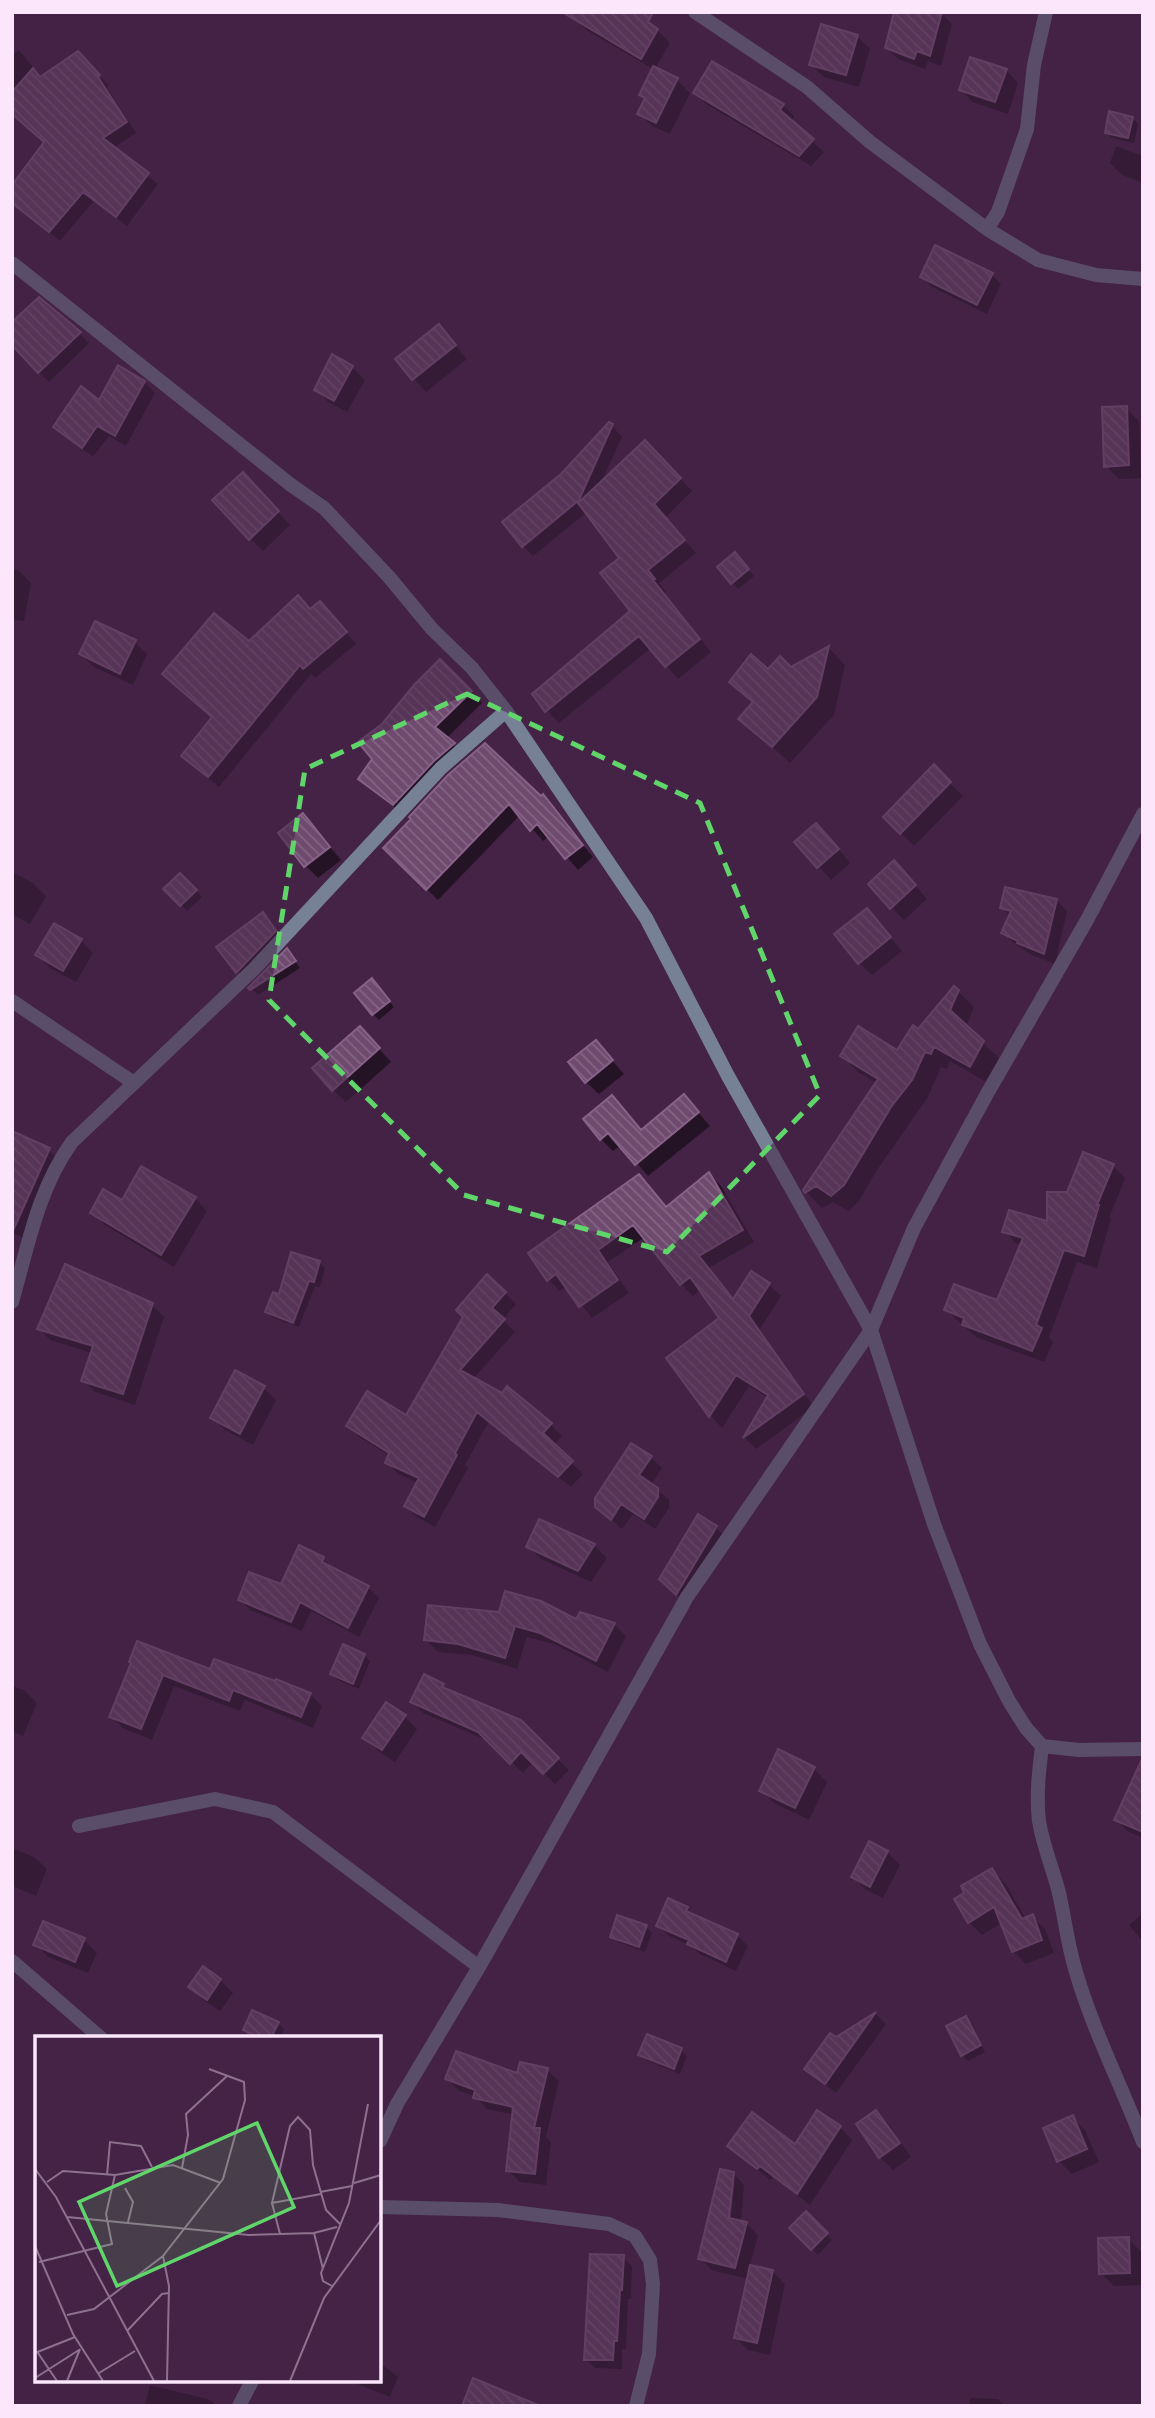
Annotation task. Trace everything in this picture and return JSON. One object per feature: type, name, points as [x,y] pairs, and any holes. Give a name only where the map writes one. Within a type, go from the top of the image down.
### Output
[{"type":"street","points":[[695,12],[807,87],[870,142],[988,229],[1038,260],[1096,275],[1143,279]]},
{"type":"street","points":[[988,229],[998,212],[1027,128],[1034,65],[1046,12]]},
{"type":"street","points":[[12,263],[291,485],[324,508],[381,568],[432,629],[472,668],[506,711],[646,918],[728,1076],[871,1330],[934,1524],[980,1644],[1009,1701],[1026,1728],[1042,1746],[1068,1749],[1143,1749]]},
{"type":"street","points":[[12,1302],[42,1195],[55,1166],[72,1142],[254,968],[441,768],[506,711]]},
{"type":"street","points":[[382,2137],[397,2104],[479,1967],[687,1597],[871,1330],[914,1228],[1087,920],[1143,814]]},
{"type":"street","points":[[12,1001],[134,1083]]},
{"type":"street","points":[[1042,1746],[1038,1786],[1039,1820],[1045,1850],[1058,1889],[1075,1970],[1096,2031],[1143,2142]]},
{"type":"street","points":[[79,1826],[215,1799],[273,1812],[479,1967]]},
{"type":"street","points":[[12,1961],[99,2036]]},
{"type":"street","points":[[382,2207],[498,2210],[609,2224],[635,2236],[650,2260],[653,2284],[649,2354],[636,2406]]},
{"type":"street","points":[[239,2406],[252,2383]]},
{"type":"highlighted area","points":[[467,694],[700,803],[820,1095],[667,1252],[464,1195],[269,1000],[305,769]]},
{"type":"building","points":[[562,12],[653,12],[648,22],[658,29],[641,59]]},
{"type":"building","points":[[894,12],[942,12],[930,56],[917,51],[914,59],[885,48]]},
{"type":"building","points":[[821,24],[858,35],[846,75],[809,65]]},
{"type":"building","points":[[78,51],[100,75],[98,77],[127,122],[103,138],[149,173],[116,217],[83,192],[49,232],[12,203],[12,185],[44,142],[12,114],[12,92],[33,68],[40,77]]},
{"type":"building","points":[[970,57],[1007,69],[995,102],[959,90]]},
{"type":"building","points":[[712,61],[784,104],[780,110],[814,139],[799,156],[693,93]]},
{"type":"building","points":[[653,66],[678,78],[656,123],[637,114],[645,98],[639,95]]},
{"type":"building","points":[[1109,111],[1133,117],[1128,138],[1105,133]]},
{"type":"building","points":[[935,245],[993,273],[977,305],[920,277]]},
{"type":"building","points":[[39,297],[81,332],[38,373],[12,345],[12,322]]},
{"type":"building","points":[[439,324],[456,345],[412,380],[395,359]]},
{"type":"building","points":[[332,354],[353,366],[334,401],[314,390]]},
{"type":"building","points":[[118,365],[145,381],[115,436],[97,426],[82,448],[53,427],[81,386],[99,400]]},
{"type":"building","points":[[1127,406],[1129,465],[1104,467],[1102,407]]},
{"type":"building","points":[[609,422],[613,424],[579,500],[522,547],[502,522],[561,474]]},
{"type":"building","points":[[645,440],[681,478],[654,504],[685,540],[648,570],[700,639],[665,667],[639,636],[545,712],[532,694],[630,611],[600,573],[619,558],[578,503]]},
{"type":"building","points":[[243,472],[279,511],[249,540],[212,500]]},
{"type":"building","points":[[735,552],[749,569],[731,584],[717,567]]},
{"type":"building","points":[[298,595],[310,609],[320,601],[347,632],[303,669],[300,665],[208,777],[181,756],[212,717],[162,674],[214,613],[249,641]]},
{"type":"building","points":[[95,621],[136,640],[120,674],[79,654]]},
{"type":"building","points":[[829,646],[817,697],[772,747],[738,719],[753,702],[729,682],[751,654],[768,669],[780,656],[791,667]]},
{"type":"building","points":[[440,659],[472,691],[435,727],[455,743],[434,761],[393,805],[358,779],[372,759],[358,742],[382,724]]},
{"type":"building","points":[[485,743],[541,796],[543,794],[583,845],[565,859],[537,824],[530,831],[509,804],[426,890],[383,848],[448,775]]},
{"type":"building","points":[[934,764],[951,782],[900,834],[883,817]]},
{"type":"building","points":[[303,813],[330,847],[304,867],[278,833]]},
{"type":"building","points":[[816,823],[839,849],[817,868],[794,842]]},
{"type":"building","points":[[894,860],[916,885],[890,909],[868,884]]},
{"type":"building","points":[[180,873],[197,890],[180,906],[163,889]]},
{"type":"building","points":[[1005,887],[1057,899],[1044,954],[1001,933],[1011,911],[1000,908]]},
{"type":"building","points":[[867,908],[891,937],[858,964],[834,934]]},
{"type":"building","points":[[263,912],[276,931],[236,973],[216,947]]},
{"type":"building","points":[[54,923],[82,939],[63,971],[35,955]]},
{"type":"building","points":[[287,948],[296,961],[250,990],[248,988]]},
{"type":"building","points":[[372,978],[390,1001],[372,1015],[354,993]]},
{"type":"building","points":[[954,986],[959,990],[950,1010],[984,1041],[970,1067],[934,1047],[931,1054],[925,1052],[912,1080],[891,1107],[844,1185],[831,1196],[816,1186],[805,1193],[803,1190],[878,1079],[840,1056],[858,1026],[897,1050],[913,1025],[918,1029]]},
{"type":"building","points":[[360,1026],[380,1048],[332,1091],[312,1068]]},
{"type":"building","points":[[596,1040],[613,1060],[585,1083],[568,1062]]},
{"type":"building","points":[[684,1094],[699,1112],[635,1165],[608,1133],[600,1140],[583,1119],[612,1095],[641,1130]]},
{"type":"building","points":[[12,1131],[50,1148],[12,1233]]},
{"type":"building","points":[[1083,1152],[1114,1164],[1097,1205],[1084,1256],[1064,1250],[1036,1325],[1042,1328],[1032,1351],[962,1325],[964,1318],[944,1310],[954,1284],[997,1300],[1023,1238],[1002,1232],[1009,1210],[1047,1221],[1047,1192],[1067,1192]]},
{"type":"building","points":[[141,1166],[196,1197],[161,1255],[90,1213],[103,1189],[122,1200]]},
{"type":"building","points":[[709,1172],[743,1230],[699,1256],[733,1299],[751,1271],[770,1283],[749,1316],[804,1394],[743,1438],[768,1395],[736,1375],[709,1417],[666,1358],[719,1318],[690,1277],[680,1285],[633,1225],[598,1250],[618,1280],[579,1307],[556,1274],[547,1281],[528,1253],[639,1174],[666,1207]]},
{"type":"building","points":[[291,1252],[320,1261],[314,1282],[309,1281],[293,1323],[265,1312],[273,1292],[279,1294]]},
{"type":"building","points":[[65,1264],[153,1303],[123,1394],[81,1381],[93,1346],[37,1329]]},
{"type":"building","points":[[487,1274],[506,1292],[492,1308],[505,1319],[460,1370],[502,1393],[507,1386],[552,1423],[543,1433],[573,1461],[558,1477],[477,1412],[424,1517],[404,1506],[419,1478],[385,1463],[389,1453],[346,1426],[367,1391],[406,1415],[463,1317],[456,1310]]},
{"type":"building","points":[[235,1370],[265,1386],[240,1434],[210,1418]]},
{"type":"building","points":[[631,1443],[652,1456],[639,1475],[658,1488],[658,1497],[644,1519],[621,1504],[611,1520],[595,1507],[595,1498]]},
{"type":"building","points":[[698,1514],[717,1526],[676,1595],[659,1579]]},
{"type":"building","points":[[539,1519],[595,1544],[578,1571],[526,1547]]},
{"type":"building","points":[[299,1545],[324,1557],[322,1562],[369,1586],[348,1628],[300,1602],[291,1622],[238,1600],[249,1572],[281,1584]]},
{"type":"building","points":[[505,1591],[541,1601],[576,1619],[580,1612],[615,1623],[596,1661],[540,1633],[515,1626],[505,1658],[458,1644],[424,1640],[428,1605],[499,1612]]},
{"type":"building","points":[[137,1641],[210,1669],[214,1659],[311,1693],[301,1717],[233,1690],[229,1701],[163,1675],[141,1729],[109,1717]]},
{"type":"building","points":[[343,1644],[365,1654],[353,1684],[330,1674]]},
{"type":"building","points":[[424,1674],[444,1684],[442,1687],[521,1720],[559,1758],[543,1774],[521,1752],[510,1764],[478,1732],[410,1702]]},
{"type":"building","points":[[386,1702],[406,1715],[382,1750],[362,1738]]},
{"type":"building","points":[[778,1749],[815,1767],[795,1808],[759,1791]]},
{"type":"building","points":[[1143,1759],[1143,1832],[1114,1820]]},
{"type":"building","points":[[869,1841],[888,1851],[870,1887],[851,1877]]},
{"type":"building","points":[[992,1868],[1022,1919],[1033,1914],[1042,1940],[1012,1952],[994,1907],[968,1923],[954,1899],[964,1893],[961,1886]]},
{"type":"building","points":[[668,1898],[688,1907],[686,1911],[738,1934],[726,1962],[687,1944],[689,1940],[656,1926]]},
{"type":"building","points":[[617,1915],[647,1925],[639,1947],[610,1937]]},
{"type":"building","points":[[43,1921],[85,1938],[75,1962],[33,1945]]},
{"type":"building","points":[[203,1966],[221,1979],[207,2000],[188,1987]]},
{"type":"building","points":[[252,2010],[279,2022],[272,2036],[256,2036],[243,2030]]},
{"type":"building","points":[[876,2012],[825,2084],[804,2069],[830,2033],[836,2037]]},
{"type":"building","points":[[966,2016],[981,2045],[961,2056],[946,2026]]},
{"type":"building","points":[[647,2034],[682,2048],[674,2069],[638,2055]]},
{"type":"building","points":[[456,2051],[517,2073],[520,2062],[548,2068],[534,2128],[540,2128],[535,2174],[506,2171],[513,2107],[473,2098],[475,2090],[445,2079]]},
{"type":"building","points":[[817,2110],[841,2126],[797,2194],[760,2166],[757,2169],[727,2146],[752,2112],[795,2144]]},
{"type":"building","points":[[876,2110],[900,2143],[879,2158],[856,2124]]},
{"type":"building","points":[[1073,2115],[1087,2149],[1057,2162],[1043,2128]]},
{"type":"building","points":[[720,2169],[734,2172],[729,2218],[747,2222],[735,2268],[698,2259]]},
{"type":"building","points":[[806,2211],[828,2233],[811,2250],[789,2228]]},
{"type":"building","points":[[1129,2237],[1130,2273],[1099,2274],[1098,2238]]},
{"type":"building","points":[[590,2254],[624,2255],[613,2360],[584,2360]]},
{"type":"building","points":[[750,2265],[773,2270],[757,2343],[734,2338]]},
{"type":"building","points":[[473,2378],[538,2405],[538,2406],[462,2406]]}]
